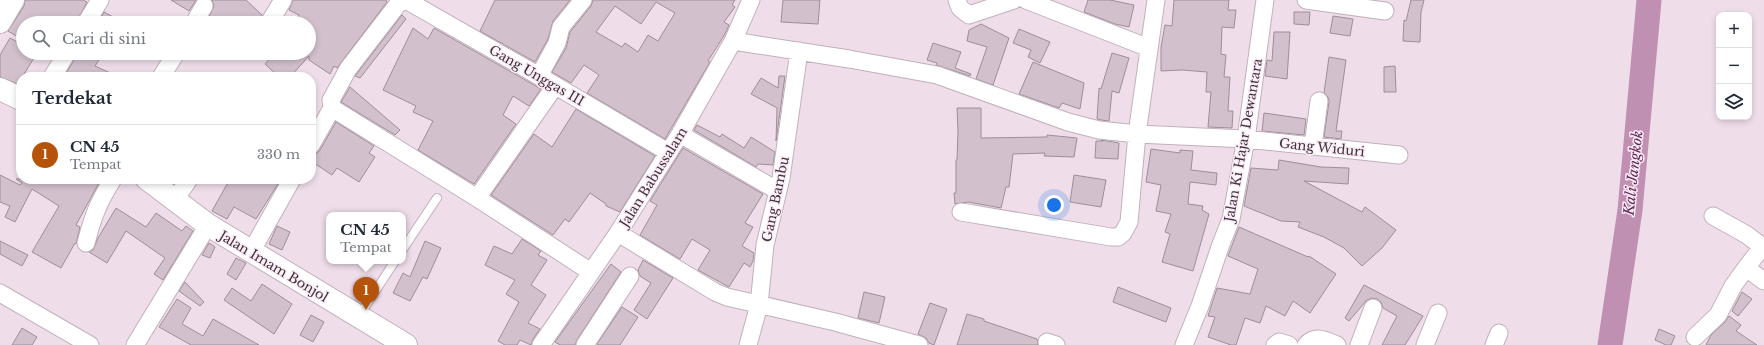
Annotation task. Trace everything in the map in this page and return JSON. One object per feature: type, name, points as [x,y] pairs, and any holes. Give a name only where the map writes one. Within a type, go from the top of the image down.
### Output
[{"type":"main road","points":[[0,22],[13,0]]},
{"type":"main road","points":[[0,89],[16,97]]},
{"type":"main road","name":"Jalan Imam Bonjol","points":[[154,184],[208,224],[251,252],[358,317],[382,339],[406,345]]},
{"type":"street","points":[[90,16],[100,0]]},
{"type":"street","points":[[273,16],[283,0]]},
{"type":"street","points":[[316,136],[332,108],[331,100],[348,69],[401,0]]},
{"type":"street","name":"Gang Unggas III","points":[[406,0],[668,152]]},
{"type":"street","points":[[539,76],[557,43],[561,27],[583,0]]},
{"type":"street","name":"Jalan Babussalam","points":[[541,345],[618,233],[680,134],[734,41],[751,0]]},
{"type":"street","points":[[957,0],[960,8],[969,15],[1014,0]]},
{"type":"street","points":[[1026,0],[1149,48]]},
{"type":"street","points":[[961,212],[1118,237],[1123,233],[1129,222],[1137,134],[1156,0]]},
{"type":"street","name":"Jalan Ki Hajar Dewantara","points":[[1184,345],[1200,306],[1221,244],[1231,220],[1246,139],[1265,0]]},
{"type":"street","points":[[1306,0],[1386,11]]},
{"type":"street","points":[[198,16],[204,6]]},
{"type":"street","name":"Gang Widuri","points":[[734,41],[849,59],[937,75],[1068,122],[1099,130],[1137,134],[1246,139],[1399,155]]},
{"type":"street","name":"Gang Bambu","points":[[748,345],[759,305],[764,245],[778,191],[799,51]]},
{"type":"street","points":[[55,72],[63,60]]},
{"type":"street","points":[[164,72],[172,60]]},
{"type":"street","points":[[477,198],[555,86]]},
{"type":"street","points":[[1313,146],[1319,101]]},
{"type":"street","points":[[332,108],[477,198],[591,272]]},
{"type":"street","points":[[680,134],[778,191]]},
{"type":"street","points":[[86,243],[97,207],[110,184]]},
{"type":"street","points":[[175,200],[186,184]]},
{"type":"street","points":[[251,252],[289,184]]},
{"type":"street","points":[[1695,337],[1718,315],[1733,286],[1763,248],[1747,235],[1713,216]]},
{"type":"street","points":[[135,345],[208,224]]},
{"type":"street","points":[[618,233],[715,292],[739,301],[835,322],[919,345]]},
{"type":"street","points":[[1746,268],[1764,281]]},
{"type":"street","points":[[585,345],[630,276]]},
{"type":"street","points":[[0,293],[90,345]]},
{"type":"street","points":[[1359,345],[1373,308]]},
{"type":"street","points":[[1424,345],[1438,313]]},
{"type":"street","points":[[1306,345],[1316,338],[1337,345]]},
{"type":"street","points":[[1275,345],[1279,342],[1289,345]]},
{"type":"lane","points":[[406,244],[437,198]]},
{"type":"lane","points":[[358,317],[393,264]]},
{"type":"building","points":[[25,0],[83,0],[87,2],[80,16],[18,16],[24,6]]},
{"type":"building","points":[[171,0],[196,0],[189,11]]},
{"type":"building","points":[[212,0],[246,0],[262,15],[209,16],[214,6]]},
{"type":"building","points":[[293,0],[386,0],[387,2],[337,68],[334,66],[330,74],[309,60],[316,60],[316,16],[298,16],[299,15],[289,10]]},
{"type":"building","points":[[495,0],[570,0],[553,21],[548,39],[535,62],[480,31]]},
{"type":"building","points":[[593,0],[735,0],[732,5],[735,7],[724,22],[729,25],[725,34],[708,61],[710,62],[665,139],[587,93],[599,75],[584,65],[571,83],[552,72],[566,48],[570,32],[591,6]],"holes":[[[656,2],[675,13],[658,41],[648,35],[638,52],[625,43],[622,47],[596,32],[615,6],[641,24]]]},
{"type":"building","points":[[783,0],[820,0],[818,24],[781,22]]},
{"type":"building","points":[[1088,0],[1110,0],[1134,5],[1129,27],[1115,24],[1084,12]]},
{"type":"building","points":[[1174,0],[1229,0],[1228,10],[1236,10],[1234,28],[1222,27],[1221,54],[1226,55],[1224,77],[1230,77],[1228,111],[1233,111],[1232,128],[1208,127],[1211,92],[1206,92],[1207,72],[1182,70],[1161,71],[1161,47],[1165,25],[1172,26]]},
{"type":"building","points":[[1411,0],[1424,0],[1421,12],[1420,42],[1403,41],[1404,20],[1406,21]]},
{"type":"building","points":[[104,12],[111,16],[102,16]]},
{"type":"building","points":[[1294,12],[1310,12],[1309,25],[1294,24]]},
{"type":"building","points":[[402,15],[406,19],[360,78],[355,76]]},
{"type":"building","points":[[1333,16],[1353,19],[1350,36],[1330,33]]},
{"type":"building","points":[[16,18],[16,36],[8,31]]},
{"type":"building","points":[[981,24],[1009,38],[993,85],[976,79],[987,47],[967,41],[969,30]]},
{"type":"building","points":[[413,28],[428,39],[434,28],[541,89],[529,106],[513,96],[503,115],[516,124],[474,184],[418,150],[433,121],[413,112],[416,106],[383,90]]},
{"type":"building","points":[[1019,29],[1050,42],[1040,63],[1028,57],[1031,50],[1013,43]]},
{"type":"building","points":[[1274,32],[1290,32],[1287,79],[1265,76],[1267,60],[1272,61]]},
{"type":"building","points":[[10,38],[16,41],[16,60],[33,60],[25,72],[16,72],[16,83],[0,77],[0,55]]},
{"type":"building","points":[[933,43],[961,52],[955,68],[971,74],[970,76],[936,65],[937,63],[927,60]]},
{"type":"building","points":[[1112,53],[1129,58],[1119,93],[1112,91],[1109,121],[1097,119],[1099,88],[1101,89]]},
{"type":"building","points":[[1329,57],[1346,60],[1336,131],[1342,131],[1341,139],[1324,137],[1329,102],[1328,97],[1324,93]]},
{"type":"building","points":[[74,60],[99,60],[95,66],[108,72],[67,72]]},
{"type":"building","points":[[269,60],[305,60],[295,72],[274,72],[265,64]]},
{"type":"building","points":[[1033,62],[1084,83],[1080,109],[1062,103],[1059,108],[1019,94]]},
{"type":"building","points":[[1395,66],[1396,92],[1384,92],[1384,67]]},
{"type":"building","points":[[779,76],[785,76],[776,141],[777,108],[751,94],[761,78],[778,88]]},
{"type":"building","points":[[350,87],[400,130],[395,135],[341,102]]},
{"type":"building","points":[[957,108],[981,108],[981,138],[1047,137],[1047,135],[1077,138],[1074,157],[1044,156],[1045,153],[1013,154],[1009,187],[1006,187],[1001,208],[968,202],[955,204],[954,193],[956,193],[958,131]]},
{"type":"building","points":[[576,109],[655,156],[620,212],[606,206],[606,204],[590,193],[569,222],[565,219],[553,235],[491,195],[534,134],[552,147]]},
{"type":"building","points":[[1264,113],[1306,119],[1304,135],[1262,131]]},
{"type":"building","points":[[336,122],[374,146],[369,153],[375,157],[359,182],[337,168],[332,175],[316,164],[316,154],[320,150]]},
{"type":"building","points":[[697,125],[720,137],[722,134],[744,148],[751,137],[775,152],[773,165],[758,164],[756,167],[694,130]]},
{"type":"building","points":[[1101,140],[1119,143],[1118,159],[1095,158],[1096,141],[1103,141]]},
{"type":"building","points":[[683,148],[763,194],[745,223],[753,227],[742,246],[754,253],[753,261],[750,267],[744,263],[729,287],[698,270],[710,250],[692,239],[680,259],[640,235],[657,205],[650,201]]},
{"type":"building","points":[[1151,149],[1180,153],[1180,150],[1193,151],[1191,170],[1217,173],[1216,185],[1190,182],[1188,204],[1203,206],[1202,210],[1209,214],[1193,271],[1162,262],[1170,234],[1165,232],[1171,214],[1156,211],[1161,185],[1146,182]]},
{"type":"building","points":[[1279,160],[1321,167],[1349,168],[1348,184],[1304,181],[1362,212],[1365,207],[1396,230],[1382,248],[1362,266],[1344,248],[1324,237],[1298,227],[1300,222],[1281,221],[1244,206],[1251,168],[1278,170]]},
{"type":"building","points":[[0,175],[20,185],[98,184],[76,225],[80,227],[76,244],[75,243],[61,268],[32,252],[59,206],[32,189],[15,222],[5,217],[10,206],[0,202]]},
{"type":"building","points":[[1074,175],[1106,180],[1101,207],[1070,202]]},
{"type":"building","points":[[227,184],[278,184],[256,219],[234,207],[227,219],[212,211]]},
{"type":"building","points":[[116,208],[146,227],[156,213],[182,231],[186,226],[193,231],[163,280],[154,274],[165,258],[126,231],[107,263],[89,252],[93,250],[98,238]]},
{"type":"building","points":[[277,226],[290,232],[282,250],[269,244]]},
{"type":"building","points":[[1239,227],[1308,257],[1309,256],[1336,274],[1310,313],[1293,301],[1285,316],[1266,306],[1260,323],[1245,318],[1236,345],[1231,345],[1208,337],[1215,317],[1208,316],[1217,288],[1250,294],[1258,269],[1228,256]]},
{"type":"building","points":[[522,239],[541,251],[538,255],[547,260],[531,285],[546,295],[528,323],[540,329],[531,345],[520,340],[517,345],[505,345],[498,341],[519,302],[506,294],[515,280],[485,265],[494,246],[512,254]]},
{"type":"building","points":[[0,241],[28,255],[22,266],[0,254]]},
{"type":"building","points":[[425,241],[441,248],[427,279],[423,277],[410,301],[393,293],[403,273],[410,277]]},
{"type":"building","points":[[209,243],[215,247],[210,258],[202,255]]},
{"type":"building","points":[[236,258],[246,263],[236,280],[227,274]]},
{"type":"building","points":[[643,260],[673,278],[647,319],[634,310],[651,283],[640,276],[638,270]]},
{"type":"building","points":[[611,264],[621,272],[575,345],[560,345],[555,342]]},
{"type":"building","points":[[185,282],[204,302],[200,306],[179,291]]},
{"type":"building","points":[[262,284],[292,304],[274,334],[224,300],[232,288],[251,301]]},
{"type":"building","points":[[1364,285],[1423,316],[1405,345],[1382,345],[1397,316],[1383,308],[1381,302],[1377,299],[1371,298],[1366,301],[1349,321],[1345,318]]},
{"type":"building","points":[[1118,287],[1171,308],[1166,322],[1113,302]]},
{"type":"building","points":[[864,292],[885,297],[879,323],[858,318]]},
{"type":"building","points":[[1742,292],[1752,299],[1738,316],[1732,311]]},
{"type":"building","points":[[177,299],[191,308],[182,324],[203,336],[213,319],[259,345],[191,345],[159,327]]},
{"type":"building","points":[[930,303],[947,309],[934,345],[929,343],[926,338],[918,334]]},
{"type":"building","points":[[622,307],[638,317],[620,345],[597,344]]},
{"type":"building","points":[[967,314],[1037,339],[1038,345],[957,345]]},
{"type":"building","points":[[311,315],[324,322],[313,342],[300,335]]},
{"type":"building","points":[[1729,316],[1741,325],[1736,331],[1757,345],[1706,345],[1711,335],[1725,322]]},
{"type":"building","points":[[22,328],[37,337],[32,345],[12,345]]},
{"type":"building","points":[[1659,329],[1675,336],[1671,345],[1666,345],[1655,340]]},
{"type":"waterway","name":"Kali Jangkok","points":[[1610,345],[1630,210],[1649,0]]},
{"type":"place","name":"CN 45","points":[[366,310]]}]
